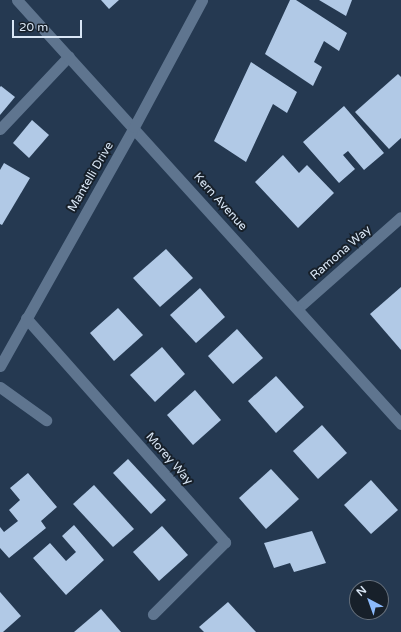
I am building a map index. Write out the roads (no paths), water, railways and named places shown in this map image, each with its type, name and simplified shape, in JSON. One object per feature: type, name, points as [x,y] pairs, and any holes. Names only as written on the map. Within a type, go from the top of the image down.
[{"type":"street","name":"Kern Avenue","points":[[17,0],[298,308],[401,424]]},
{"type":"street","name":"Mantelli Drive","points":[[0,366],[134,127],[202,0]]},
{"type":"street","points":[[0,129],[69,56]]},
{"type":"street","name":"Ramona Way","points":[[298,308],[401,217]]},
{"type":"street","name":"Morey Way","points":[[26,318],[225,542],[153,614]]},
{"type":"street","points":[[0,387],[46,420]]}]
